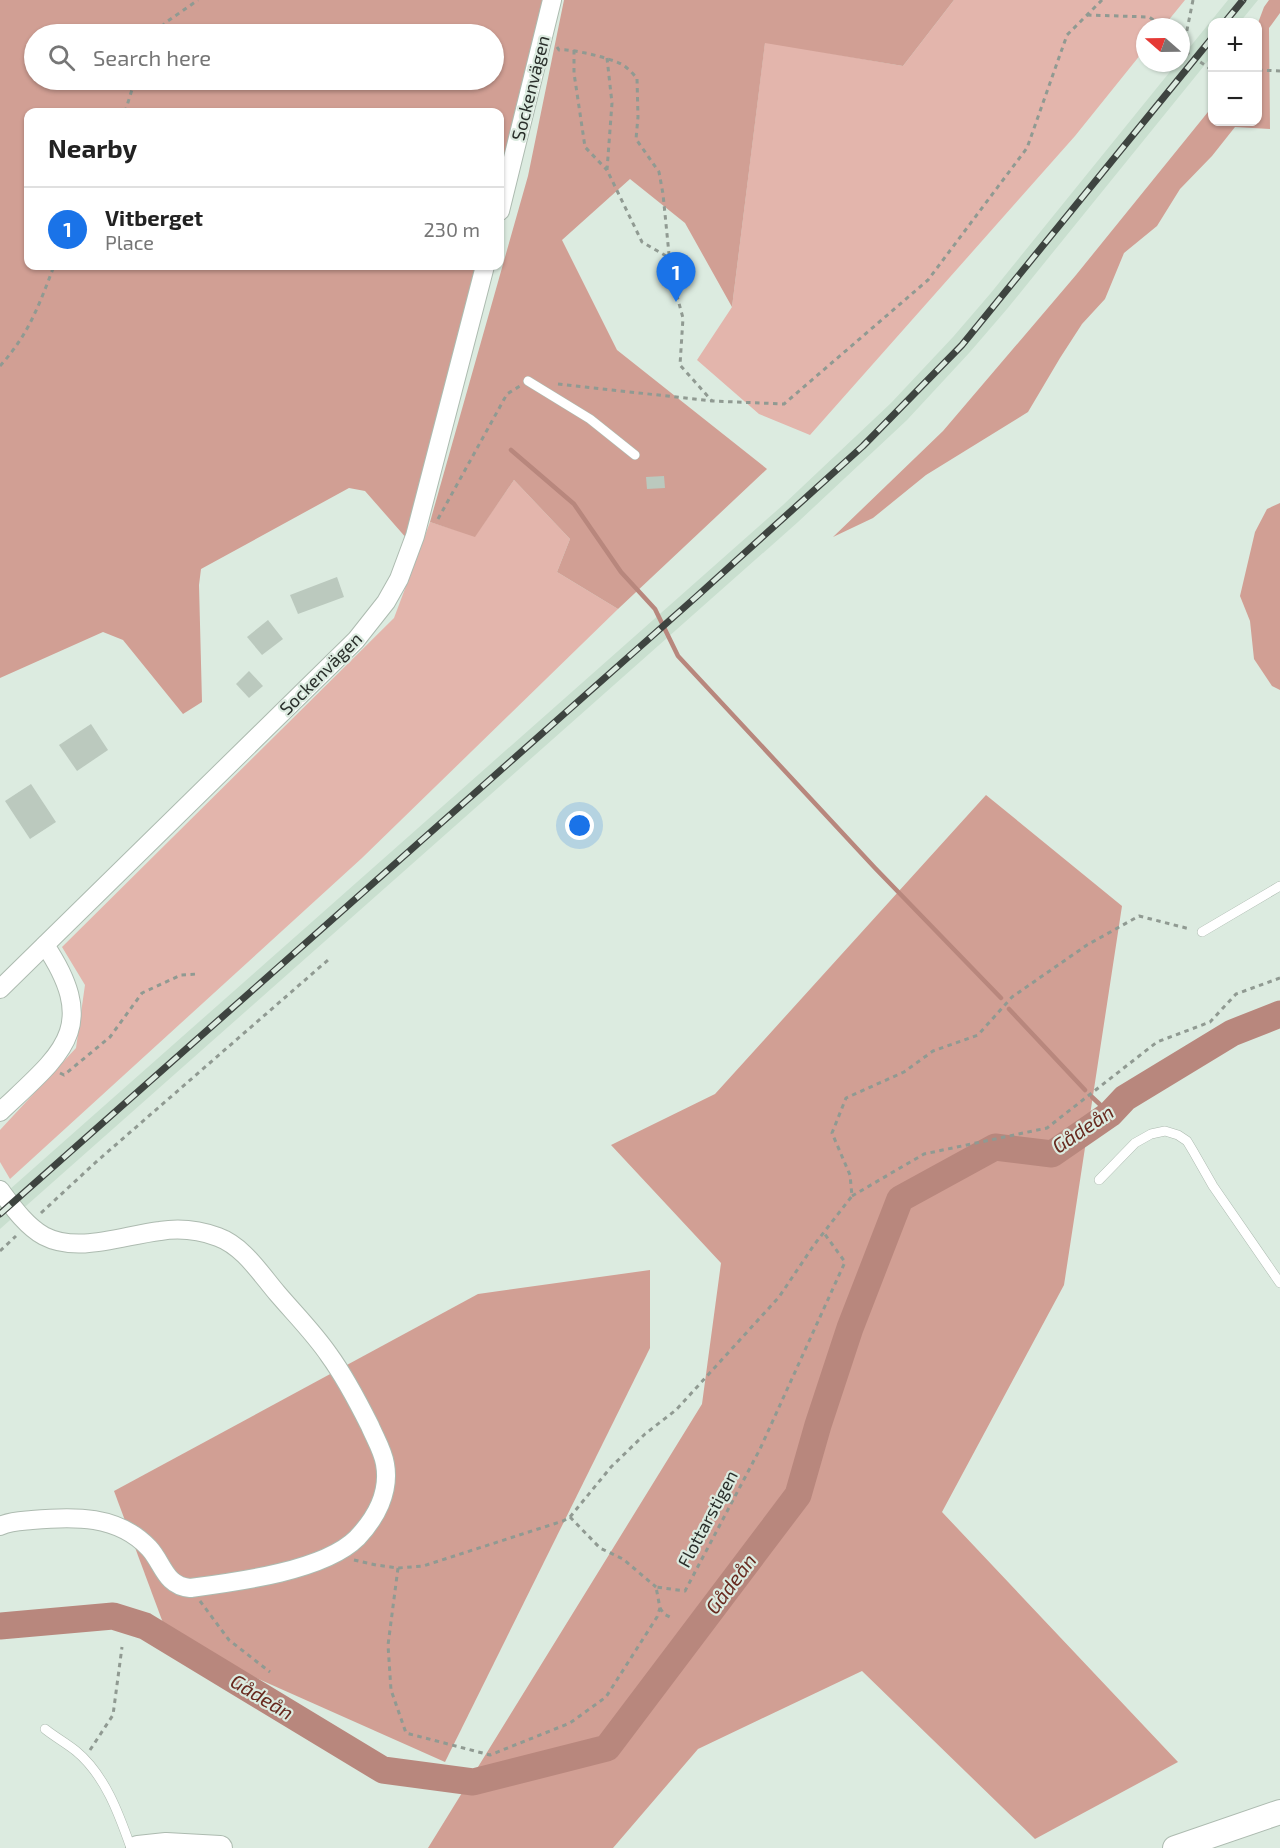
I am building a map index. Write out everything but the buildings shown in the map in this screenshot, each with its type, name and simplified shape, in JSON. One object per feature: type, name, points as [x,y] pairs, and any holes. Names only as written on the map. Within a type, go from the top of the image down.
[{"type":"street","name":"Sockenvägen","points":[[504,195],[552,0]]},
{"type":"street","name":"Sockenvägen","points":[[0,989],[357,640],[386,602],[399,579],[415,536],[484,270]]},
{"type":"street","points":[[0,1112],[58,1056],[71,1024],[72,1004],[61,970],[45,945]]},
{"type":"street","points":[[0,1190],[29,1224],[52,1240],[75,1243],[92,1242],[160,1230],[198,1231],[226,1241],[251,1262],[329,1355],[363,1413],[385,1464],[385,1490],[374,1516],[350,1545],[335,1555],[312,1564],[280,1572],[190,1588],[182,1587],[169,1579],[150,1549],[137,1538],[120,1527],[103,1521],[85,1518],[39,1520],[5,1523],[0,1526]]},
{"type":"street","points":[[1175,1848],[1280,1812]]},
{"type":"street","points":[[138,1848],[166,1845],[220,1848]]},
{"type":"lane","points":[[528,381],[590,419],[635,455]]},
{"type":"lane","points":[[1202,932],[1280,886]]},
{"type":"lane","points":[[1099,1180],[1136,1143],[1151,1134],[1165,1131],[1178,1135],[1193,1150],[1213,1186],[1280,1283]]},
{"type":"lane","points":[[45,1729],[84,1759],[100,1778],[131,1848]]},
{"type":"path","points":[[164,24],[198,0]]},
{"type":"path","points":[[415,536],[433,527],[507,394],[528,381],[712,401],[784,404],[928,280],[1027,148],[1067,35],[1102,0]]},
{"type":"path","points":[[1188,18],[1193,0]]},
{"type":"path","points":[[1087,15],[1150,18]]},
{"type":"path","points":[[545,31],[560,50],[574,50],[590,56],[607,58],[624,65],[637,78],[636,139],[659,172],[671,274],[683,318],[680,365],[712,401]]},
{"type":"path","points":[[574,50],[574,74],[585,147],[606,170],[642,242],[669,258]]},
{"type":"path","points":[[1190,55],[1208,67]]},
{"type":"path","points":[[606,170],[612,103],[607,58]]},
{"type":"path","points":[[1262,70],[1280,70]]},
{"type":"path","points":[[126,108],[132,90]]},
{"type":"path","points":[[0,366],[21,343],[38,309],[53,270]]},
{"type":"path","points":[[852,1196],[850,1175],[832,1133],[846,1098],[904,1072],[933,1051],[978,1035],[1012,997],[1087,945],[1139,916],[1202,932]]},
{"type":"path","points":[[0,1251],[96,1162],[328,960]]},
{"type":"path","points":[[48,1067],[64,1075],[110,1037],[142,993],[181,975],[197,974]]},
{"type":"path","points":[[335,1555],[398,1568],[423,1566],[570,1517],[611,1467],[645,1434],[676,1410],[779,1297],[852,1196],[924,1154],[1047,1128],[1156,1042],[1210,1022],[1236,994],[1280,978]]},
{"type":"path","name":"Flottarstigen","points":[[656,1587],[685,1591],[760,1449],[845,1262],[824,1232]]},
{"type":"path","points":[[570,1517],[600,1548],[623,1559],[656,1587],[660,1608],[664,1614],[672,1618]]},
{"type":"path","points":[[398,1568],[388,1645],[391,1690],[406,1733],[490,1755],[570,1723],[606,1697],[657,1617],[660,1608]]},
{"type":"path","points":[[190,1588],[228,1640],[270,1672]]},
{"type":"path","points":[[84,1759],[113,1715],[122,1647]]},
{"type":"shaded area","points":[[0,0],[546,0],[504,185],[504,108],[24,108],[24,270],[481,270],[408,540],[365,491],[349,488],[201,569],[199,585],[202,702],[183,714],[123,640],[103,632],[0,678]]},
{"type":"shaded area","points":[[564,0],[954,0],[903,66],[765,43],[732,307],[685,223],[630,179],[562,240],[617,350],[767,469],[618,609],[557,572],[570,539],[514,480],[475,537],[430,522],[501,270],[504,270],[504,261],[528,176]]},
{"type":"shaded area","points":[[954,0],[1185,0],[1170,18],[1136,18],[1136,60],[1075,136],[810,435],[759,414],[697,360],[732,307],[765,42],[903,66]]},
{"type":"shaded area","points":[[1228,0],[1258,0],[1243,18],[1213,18]]},
{"type":"shaded area","points":[[1269,0],[1280,0],[1280,13],[1269,28],[1270,129],[1235,127],[1212,156],[1180,189],[1157,226],[1124,253],[1105,299],[1082,324],[1028,412],[926,475],[873,518],[833,537],[943,431],[1076,275],[1208,112],[1208,126],[1262,126],[1262,18],[1260,18]]},
{"type":"shaded area","points":[[1208,25],[1208,61],[1007,309],[907,420],[798,522],[0,1229],[0,1198],[783,505],[891,403],[990,294],[1170,72],[1190,72],[1190,47]]},
{"type":"shaded area","points":[[514,480],[570,539],[557,572],[618,609],[362,858],[10,1179],[0,1162],[0,1130],[76,1048],[85,985],[62,947],[394,618],[430,522],[475,536]]},
{"type":"shaded area","points":[[1280,503],[1280,690],[1272,686],[1254,659],[1250,621],[1240,596],[1255,532],[1267,509]]},
{"type":"shaded area","points":[[986,795],[1122,906],[1064,1285],[942,1512],[1178,1762],[1035,1839],[862,1671],[698,1749],[613,1848],[428,1848],[702,1404],[721,1263],[611,1145],[715,1094]]},
{"type":"shaded area","points":[[650,1270],[650,1348],[445,1762],[169,1639],[114,1491],[478,1294]]},
{"type":"waterway","points":[[511,450],[574,504],[621,572],[655,609],[678,656],[875,868],[1001,998]]},
{"type":"waterway","points":[[1009,1009],[1085,1090]]},
{"type":"waterway","name":"Gådeån","points":[[0,1626],[113,1616],[145,1626],[383,1770],[473,1782],[607,1748],[798,1495],[850,1328],[900,1199],[995,1147],[1052,1154],[1110,1114],[1125,1098],[1232,1033],[1280,1014]]},
{"type":"waterway","points":[[1092,1097],[1110,1114]]},
{"type":"railway","points":[[1228,18],[1243,0]]},
{"type":"railway","points":[[0,1214],[863,446],[962,345],[1208,43]]},
{"type":"place","name":"Vitberget","points":[[676,302]]}]
